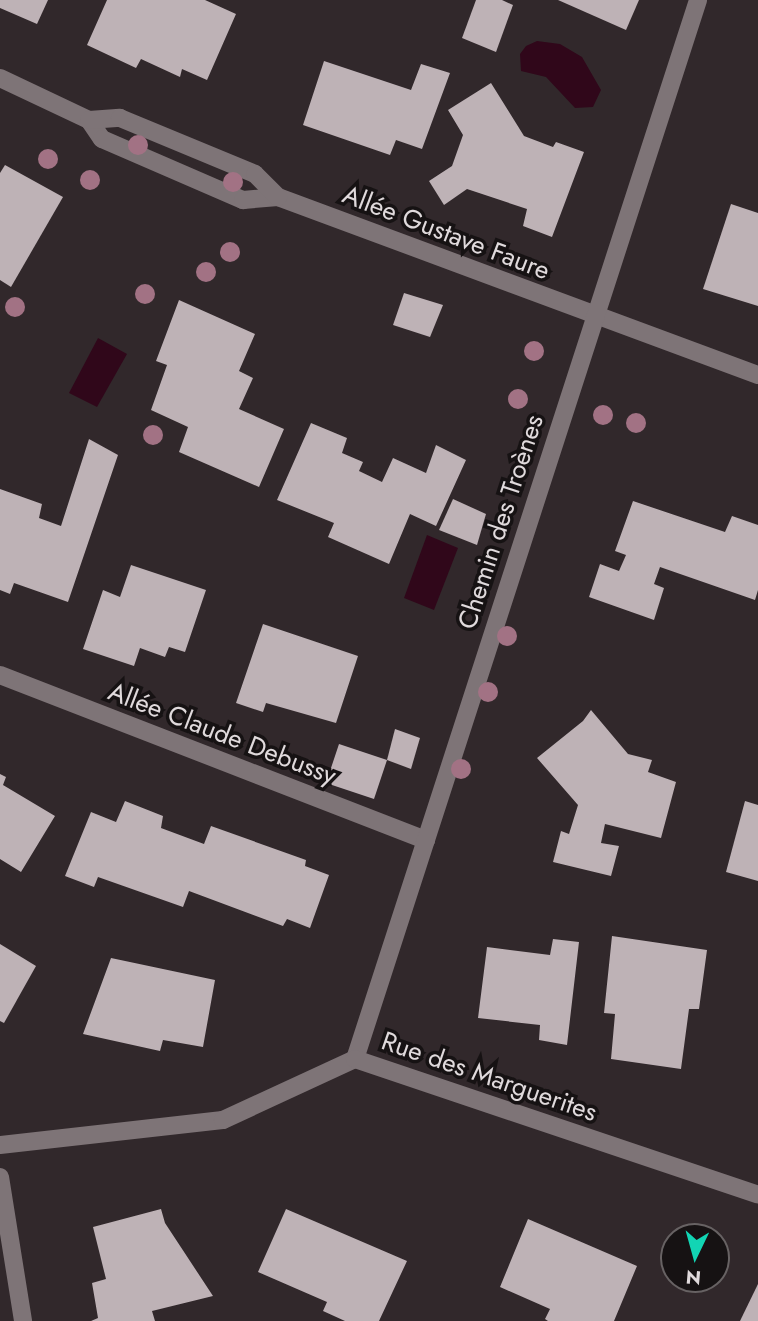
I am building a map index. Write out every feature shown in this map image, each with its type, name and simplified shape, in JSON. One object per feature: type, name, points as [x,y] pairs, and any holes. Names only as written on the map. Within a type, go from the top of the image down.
[{"type":"street","name":"Chemin des Troènes","points":[[355,1059],[698,0]]},
{"type":"street","name":"Allée Gustave Faure","points":[[0,78],[89,120],[120,118],[255,174],[278,197],[595,317],[758,375]]},
{"type":"street","name":"Allée Gustave Faure","points":[[89,120],[102,139],[243,200],[278,197]]},
{"type":"street","name":"Allée Claude Debussy","points":[[0,675],[426,840]]},
{"type":"street","name":"Rue des Marguerites","points":[[0,1144],[223,1120],[355,1059],[758,1195]]},
{"type":"street","points":[[0,1177],[23,1321]]},
{"type":"shaded area","points":[[537,41],[560,44],[582,57],[601,90],[593,107],[575,108],[546,77],[521,71],[520,54],[526,46]]},
{"type":"shaded area","points":[[98,338],[127,354],[97,407],[69,393]]},
{"type":"shaded area","points":[[427,535],[458,548],[434,610],[404,598]]},
{"type":"building","points":[[0,0],[48,0],[37,24],[0,8]]},
{"type":"building","points":[[107,0],[205,0],[236,14],[207,80],[182,69],[180,77],[141,59],[136,68],[87,45]]},
{"type":"building","points":[[476,0],[502,0],[513,5],[496,52],[462,38]]},
{"type":"building","points":[[558,0],[639,0],[626,30]]},
{"type":"building","points":[[324,61],[411,90],[421,64],[450,73],[422,149],[396,140],[390,155],[303,125]]},
{"type":"building","points":[[491,83],[524,136],[553,147],[556,142],[584,152],[552,237],[523,226],[527,209],[467,189],[444,205],[429,181],[452,166],[463,135],[448,110]]},
{"type":"building","points":[[5,165],[63,197],[11,287],[0,280],[0,173]]},
{"type":"building","points":[[731,204],[758,213],[758,306],[703,289]]},
{"type":"building","points":[[404,293],[443,305],[430,337],[393,325]]},
{"type":"building","points":[[179,300],[255,334],[239,371],[253,378],[239,409],[284,429],[259,487],[179,452],[188,427],[151,410],[167,365],[156,361]]},
{"type":"building","points":[[311,423],[347,438],[342,453],[363,462],[359,471],[382,482],[393,458],[426,473],[436,445],[466,460],[436,526],[410,514],[389,564],[328,537],[334,523],[277,500]]},
{"type":"building","points":[[89,439],[118,455],[68,602],[14,583],[10,594],[0,590],[0,489],[42,504],[39,518],[61,526]]},
{"type":"building","points":[[453,499],[486,514],[477,545],[439,530]]},
{"type":"building","points":[[633,501],[725,532],[732,516],[758,525],[758,590],[755,600],[660,567],[654,584],[664,588],[654,620],[589,597],[600,564],[619,571],[626,555],[615,551]]},
{"type":"building","points":[[131,565],[206,590],[185,652],[169,647],[165,657],[140,648],[134,666],[83,649],[103,590],[120,597]]},
{"type":"building","points":[[263,624],[358,656],[336,723],[266,703],[263,712],[236,703]]},
{"type":"building","points":[[591,710],[628,754],[652,760],[648,772],[676,782],[661,838],[605,824],[601,843],[619,846],[611,876],[553,862],[561,831],[569,834],[578,805],[537,758],[583,721]]},
{"type":"building","points":[[395,729],[420,738],[411,769],[387,760]]},
{"type":"building","points":[[339,744],[387,760],[374,799],[326,783]]},
{"type":"building","points":[[0,774],[6,777],[3,785],[55,816],[21,872],[0,859]]},
{"type":"building","points":[[125,801],[163,816],[161,828],[204,844],[211,826],[306,860],[305,866],[329,875],[310,928],[287,919],[283,926],[189,891],[183,907],[98,877],[94,887],[65,876],[91,812],[116,822]]},
{"type":"building","points":[[745,801],[758,805],[758,881],[726,872]]},
{"type":"building","points":[[612,936],[707,950],[699,1009],[689,1009],[681,1069],[611,1059],[615,1014],[604,1013]]},
{"type":"building","points":[[553,939],[579,942],[567,1045],[539,1040],[540,1025],[478,1018],[487,947],[550,955]]},
{"type":"building","points":[[0,944],[36,966],[4,1023],[0,1021]]},
{"type":"building","points":[[111,958],[215,980],[203,1047],[163,1040],[160,1051],[83,1034]]},
{"type":"building","points":[[161,1209],[165,1223],[213,1296],[152,1311],[155,1321],[91,1321],[98,1318],[92,1283],[106,1279],[93,1227]]},
{"type":"building","points":[[286,1209],[407,1261],[379,1321],[345,1321],[323,1311],[327,1302],[258,1272]]},
{"type":"building","points":[[528,1219],[637,1266],[614,1321],[548,1321],[545,1319],[550,1309],[500,1287]]},
{"type":"building","points":[[758,1284],[758,1321],[740,1321]]}]
